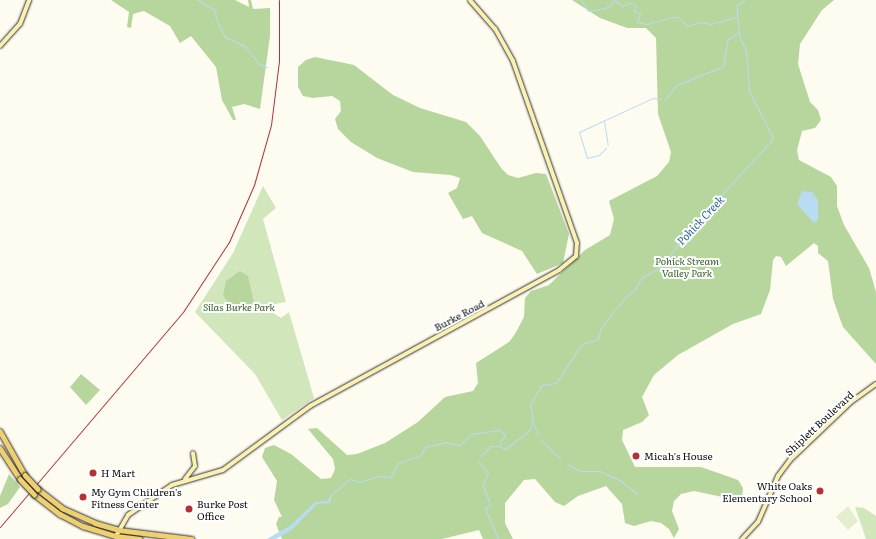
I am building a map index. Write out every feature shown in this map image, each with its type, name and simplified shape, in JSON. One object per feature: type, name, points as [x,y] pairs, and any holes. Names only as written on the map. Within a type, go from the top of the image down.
[{"type":"main road","points":[[0,431],[25,475],[38,489],[77,516],[119,530],[191,539]]},
{"type":"main road","points":[[0,448],[20,479],[34,494],[75,522],[116,536],[140,539]]},
{"type":"street","points":[[0,46],[18,28],[29,0]]},
{"type":"street","name":"Burke Road","points":[[116,536],[125,518],[137,507],[184,480],[223,470],[317,402],[559,270],[576,256],[577,243],[513,61],[495,29],[470,0]]},
{"type":"street","name":"Shiplett Boulevard","points":[[742,539],[758,522],[778,476],[794,455],[855,399],[876,384]]},
{"type":"street","points":[[184,480],[194,470],[193,453]]},
{"type":"green space","points":[[111,0],[235,0],[249,7],[248,0],[251,0],[253,9],[270,8],[270,36],[260,109],[244,104],[232,107],[236,120],[233,120],[222,100],[216,67],[191,36],[180,43],[170,26],[144,11],[133,14],[131,28],[127,27],[129,12]]},
{"type":"green space","name":"Pohick Stream Valley Park","points":[[572,0],[834,0],[822,10],[800,44],[798,64],[810,102],[818,110],[821,120],[815,128],[802,131],[797,150],[799,160],[831,177],[837,186],[837,206],[844,225],[869,268],[876,292],[876,364],[843,327],[833,299],[828,261],[818,253],[818,246],[814,243],[786,266],[781,257],[776,256],[773,260],[770,290],[761,314],[733,324],[678,355],[654,375],[642,397],[649,415],[642,422],[623,430],[622,440],[635,467],[701,467],[738,480],[743,488],[742,498],[732,499],[694,491],[681,494],[674,501],[672,511],[679,529],[674,538],[669,529],[661,523],[651,521],[634,526],[625,523],[622,504],[606,486],[578,496],[564,506],[555,502],[535,479],[524,480],[505,503],[505,523],[513,539],[483,539],[479,530],[442,539],[282,539],[276,524],[279,517],[282,517],[274,500],[277,481],[262,457],[265,448],[274,445],[291,454],[321,479],[331,478],[335,469],[333,459],[308,429],[317,428],[347,455],[357,454],[385,443],[418,422],[445,397],[473,391],[478,383],[476,363],[509,342],[524,317],[525,298],[531,291],[549,285],[585,250],[610,235],[614,219],[609,201],[657,176],[669,162],[671,152],[658,114],[656,38],[646,28],[627,28],[600,18]]},
{"type":"green space","points":[[315,57],[354,65],[393,95],[420,108],[466,122],[480,136],[501,168],[508,175],[518,178],[536,173],[546,174],[569,234],[563,263],[537,274],[522,251],[482,233],[472,216],[463,219],[448,193],[457,188],[460,178],[451,175],[413,172],[377,158],[351,142],[338,129],[335,119],[341,111],[340,101],[332,96],[313,98],[303,96],[298,87],[298,67],[306,60]]},
{"type":"green space","name":"Silas Burke Park","points":[[263,186],[276,208],[263,219],[286,302],[275,304],[272,312],[281,318],[289,312],[314,398],[282,420],[255,374],[195,312],[233,253]]},
{"type":"green space","points":[[240,271],[248,276],[255,307],[230,304],[223,296],[226,281]]},
{"type":"green space","points":[[81,374],[100,390],[86,405],[70,387]]},
{"type":"green space","points":[[9,474],[20,487],[8,504],[0,508],[0,496]]},
{"type":"green space","points":[[848,506],[858,521],[848,530],[836,517]]},
{"type":"green space","points":[[855,507],[864,508],[876,516],[876,539],[866,539]]},
{"type":"water","points":[[802,191],[812,192],[818,200],[818,220],[814,223],[797,204]]},
{"type":"water","points":[[332,493],[330,503],[317,504],[293,529],[276,539],[267,539],[291,525],[315,502],[328,501]]},
{"type":"waterway","points":[[198,0],[215,10],[216,19],[225,37],[245,46],[259,64],[267,67]]},
{"type":"waterway","points":[[581,0],[588,11],[609,7],[613,0]]},
{"type":"waterway","points":[[614,0],[622,6],[629,3],[635,5],[634,11],[640,14],[637,22],[647,24],[671,17],[678,17],[687,26],[700,22],[711,24],[736,17]]},
{"type":"waterway","name":"Pohick Creek","points":[[332,494],[350,479],[359,482],[379,476],[391,477],[398,463],[420,456],[425,447],[446,442],[460,445],[471,434],[499,430],[505,434],[499,446],[505,449],[529,431],[533,419],[530,404],[542,385],[556,383],[584,343],[598,339],[601,328],[625,297],[635,290],[641,278],[661,267],[687,232],[771,141],[772,136],[749,91],[746,51],[740,38],[737,17],[737,5],[745,0]]},
{"type":"waterway","points":[[664,100],[677,85],[723,66],[728,39],[739,32]]},
{"type":"waterway","points":[[606,148],[599,155],[587,158],[579,132],[653,98],[661,99]]},
{"type":"waterway","points":[[604,121],[608,145]]},
{"type":"waterway","points":[[533,424],[538,434]]},
{"type":"waterway","points":[[540,440],[560,458]]},
{"type":"waterway","points":[[480,456],[491,446],[498,446]]},
{"type":"waterway","points":[[477,460],[488,472],[483,485],[490,504],[485,508],[498,539]]},
{"type":"waterway","points":[[567,464],[580,471],[600,471],[621,481],[637,494]]},
{"type":"railway","points":[[0,527],[183,312],[229,242],[254,185],[271,125],[279,61],[279,0]]},
{"type":"place","name":"Micah's House","points":[[636,456]]},
{"type":"place","name":"H Mart","points":[[93,473]]},
{"type":"place","name":"White Oaks Elementary School","points":[[820,491]]},
{"type":"place","name":"My Gym Children's Fitness Center","points":[[83,497]]},
{"type":"place","name":"Burke Post Office","points":[[189,509]]}]
